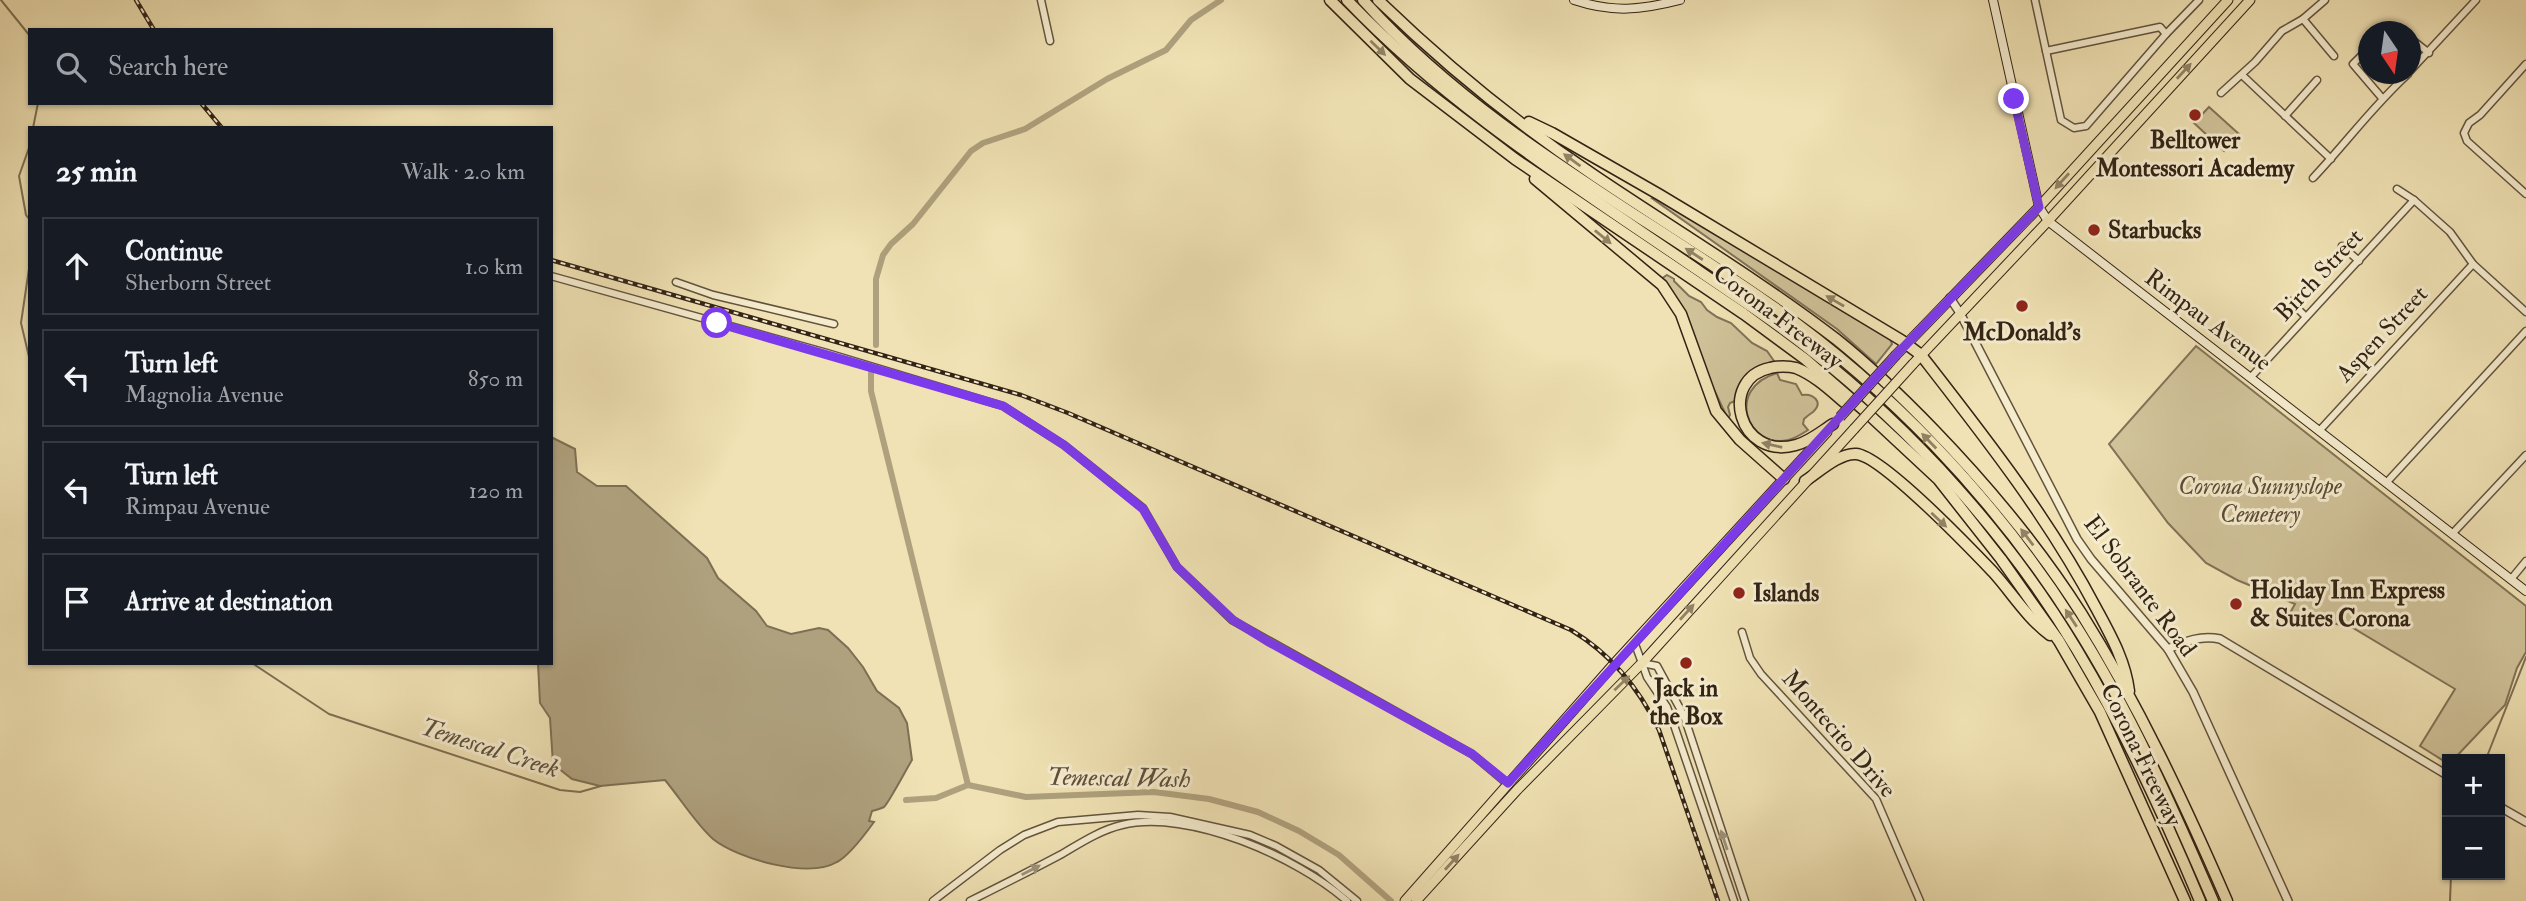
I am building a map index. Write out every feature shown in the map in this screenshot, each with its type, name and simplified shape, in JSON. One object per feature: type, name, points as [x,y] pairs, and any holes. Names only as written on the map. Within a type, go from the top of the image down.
[{"type":"highway","name":"Corona Freeway","points":[[1330,0],[1410,79],[1515,159],[1732,306],[1805,359],[1938,479],[2059,641],[2100,712],[2185,901]]},
{"type":"highway","points":[[1347,0],[1408,60],[1489,126],[1787,332],[1843,377],[1900,429],[1977,510],[2037,587],[2154,777],[2207,901]]},
{"type":"highway","points":[[1363,0],[1426,62],[1462,92],[1577,177],[1791,320],[1855,370],[1917,429],[1980,495],[2052,589],[2106,676],[2200,901]]},
{"type":"highway","name":"Corona Freeway","points":[[1378,0],[1428,48],[1508,113],[1591,174],[1759,284],[1837,340],[1906,401],[1967,465],[2026,536],[2079,611],[2130,698],[2199,835],[2227,901]]},
{"type":"highway","points":[[1508,113],[1552,133],[1660,195],[1921,355],[2026,491],[2069,560],[2126,668],[2130,698]]},
{"type":"highway","points":[[1515,159],[1547,191],[1662,285],[1681,314],[1716,411],[1740,440],[1784,479]]},
{"type":"highway","points":[[1837,420],[1799,445],[1780,448],[1763,445],[1748,433],[1741,417],[1743,388],[1753,375],[1765,369],[1795,368],[1816,379],[1881,432],[1896,439]]},
{"type":"highway","points":[[1805,481],[1836,460],[1855,454],[1870,458],[1885,468],[1964,543],[2037,625],[2059,641]]},
{"type":"highway","points":[[2146,767],[2144,784],[2193,901]]},
{"type":"highway","points":[[2146,767],[2158,775],[2213,901]]},
{"type":"main road","points":[[1574,0],[1619,10],[1645,9],[1680,0]]},
{"type":"main road","name":"Rimpau Avenue","points":[[1993,0],[2039,207],[2049,221],[2526,591]]},
{"type":"main road","points":[[1412,899],[1642,663],[1805,481],[2049,221],[2250,0]]},
{"type":"main road","points":[[1412,899],[1508,783],[1896,355],[2039,207],[2225,1]]},
{"type":"main road","points":[[2125,111],[2138,121]]},
{"type":"main road","points":[[1784,479],[1805,481]]},
{"type":"street","points":[[1041,0],[1050,41]]},
{"type":"street","points":[[2037,0],[2061,120],[2074,128],[2086,126],[2166,33],[2199,0]]},
{"type":"street","points":[[2310,0],[2316,8]]},
{"type":"street","points":[[2221,93],[2242,75],[2282,31],[2303,19],[2325,0]]},
{"type":"street","points":[[2421,61],[2476,0]]},
{"type":"street","points":[[2303,19],[2334,56]]},
{"type":"street","points":[[2046,51],[2160,27],[2166,33]]},
{"type":"street","points":[[2421,47],[2429,53]]},
{"type":"street","points":[[2526,64],[2480,115],[2469,123],[2465,133],[2467,141],[2526,194]]},
{"type":"street","points":[[2242,75],[2331,159]]},
{"type":"street","points":[[2285,116],[2317,80]]},
{"type":"street","points":[[2371,84],[2382,97]]},
{"type":"street","points":[[2313,178],[2396,84]]},
{"type":"street","points":[[2397,189],[2414,200],[2450,232],[2473,264],[2526,312]]},
{"type":"street","name":"Birch Street","points":[[2251,377],[2414,200]]},
{"type":"street","points":[[2343,246],[2359,261]]},
{"type":"street","name":"Aspen Street","points":[[2320,430],[2473,264]]},
{"type":"street","points":[[553,277],[1003,406],[1064,445],[1143,509],[1177,567],[1233,620],[1472,754],[1517,790]]},
{"type":"street","points":[[676,282],[713,295],[834,324]]},
{"type":"street","name":"El Sobrante Road","points":[[1950,299],[1960,313],[2077,539],[2168,649],[2193,692],[2288,901]]},
{"type":"street","points":[[2290,301],[2306,317]]},
{"type":"street","points":[[2387,482],[2526,331]]},
{"type":"street","points":[[2454,533],[2526,454]]},
{"type":"street","points":[[2511,578],[2526,561]]},
{"type":"street","name":"Montecito Drive","points":[[1742,632],[1750,658],[1761,674],[1876,799],[1920,901]]},
{"type":"street","points":[[2168,649],[2190,640],[2212,637],[2220,639],[2442,772]]},
{"type":"street","points":[[1634,644],[1647,677],[1667,707],[1734,901]]},
{"type":"street","points":[[1642,663],[1657,666],[1684,716],[1745,901]]},
{"type":"street","points":[[2505,810],[2526,822]]},
{"type":"street","points":[[933,901],[1024,835],[1058,822],[1138,815],[1170,817],[1250,835],[1319,870],[1357,901]]},
{"type":"street","points":[[970,901],[1109,828],[1146,821],[1172,824],[1242,840],[1310,874],[1347,901]]},
{"type":"green space","points":[[2209,107],[2239,134],[2224,151],[2194,123]]},
{"type":"green space","points":[[1653,199],[1890,339],[1892,344],[1876,364],[1837,329]]},
{"type":"green space","points":[[1667,275],[1707,310],[1731,323],[1752,343],[1767,351],[1774,361],[1745,382],[1735,401],[1728,407],[1728,419],[1661,279]]},
{"type":"green space","name":"Corona Sunnyslope Cemetery","points":[[2196,346],[2526,606],[2526,652],[2517,668],[2505,705],[2459,754],[2442,754],[2442,760],[2420,746],[2455,689],[2353,628],[2290,613],[2295,604],[2237,580],[2206,563],[2168,523],[2109,444]]},
{"type":"green space","points":[[1777,373],[1780,380],[1796,384],[1802,395],[1810,395],[1817,402],[1813,412],[1804,419],[1803,424],[1808,430],[1788,440],[1774,440],[1762,436],[1753,427],[1748,416],[1747,404],[1751,391],[1761,381]]},
{"type":"shaded area","points":[[553,438],[575,449],[577,472],[597,486],[626,486],[707,558],[718,578],[756,611],[767,626],[791,634],[819,628],[828,630],[848,648],[877,691],[899,708],[907,723],[912,760],[886,804],[872,811],[869,821],[874,822],[842,859],[824,867],[792,867],[756,860],[713,839],[665,780],[600,786],[572,779],[553,764],[550,718],[540,703],[538,665],[553,665]]},
{"type":"waterway","name":"Temescal Creek","points":[[1,0],[28,34]]},
{"type":"waterway","points":[[876,345],[876,279],[883,255],[913,224],[971,151],[983,143],[1025,129],[1107,79],[1166,50],[1191,20],[1221,0]]},
{"type":"waterway","name":"Temescal Creek","points":[[33,126],[38,105]]},
{"type":"waterway","name":"Temescal Creek","points":[[28,151],[19,176],[28,218]]},
{"type":"waterway","name":"Temescal Creek","points":[[28,276],[21,323],[28,353]]},
{"type":"waterway","points":[[871,373],[871,391],[968,785]]},
{"type":"waterway","points":[[2488,754],[2526,657]]},
{"type":"waterway","name":"Temescal Creek","points":[[255,665],[329,714],[560,790],[580,792],[601,786]]},
{"type":"waterway","name":"Temescal Wash","points":[[906,800],[936,798],[968,785],[1026,797],[1154,792],[1209,799],[1258,812],[1299,831],[1339,855],[1391,901]]},
{"type":"waterway","points":[[2450,901],[2451,880]]},
{"type":"railway","points":[[136,0],[153,28]]},
{"type":"railway","points":[[203,105],[220,126]]},
{"type":"railway","points":[[553,261],[1021,395],[1571,630],[1611,661],[1633,686],[1651,715],[1659,730],[1718,901]]},
{"type":"place","name":"Belltower Montessori Academy","points":[[2195,115]]},
{"type":"place","name":"Starbucks","points":[[2094,230]]},
{"type":"place","name":"McDonald's","points":[[2022,306]]},
{"type":"place","name":"Islands","points":[[1739,593]]},
{"type":"place","name":"Holiday Inn Express & Suites Corona","points":[[2236,604]]},
{"type":"place","name":"Jack in the Box","points":[[1686,663]]},
{"type":"route","points":[[717,323],[1003,406],[1064,445],[1143,509],[1177,567],[1233,620],[1472,754],[1508,783],[1896,355],[2039,207],[2014,99]]}]
